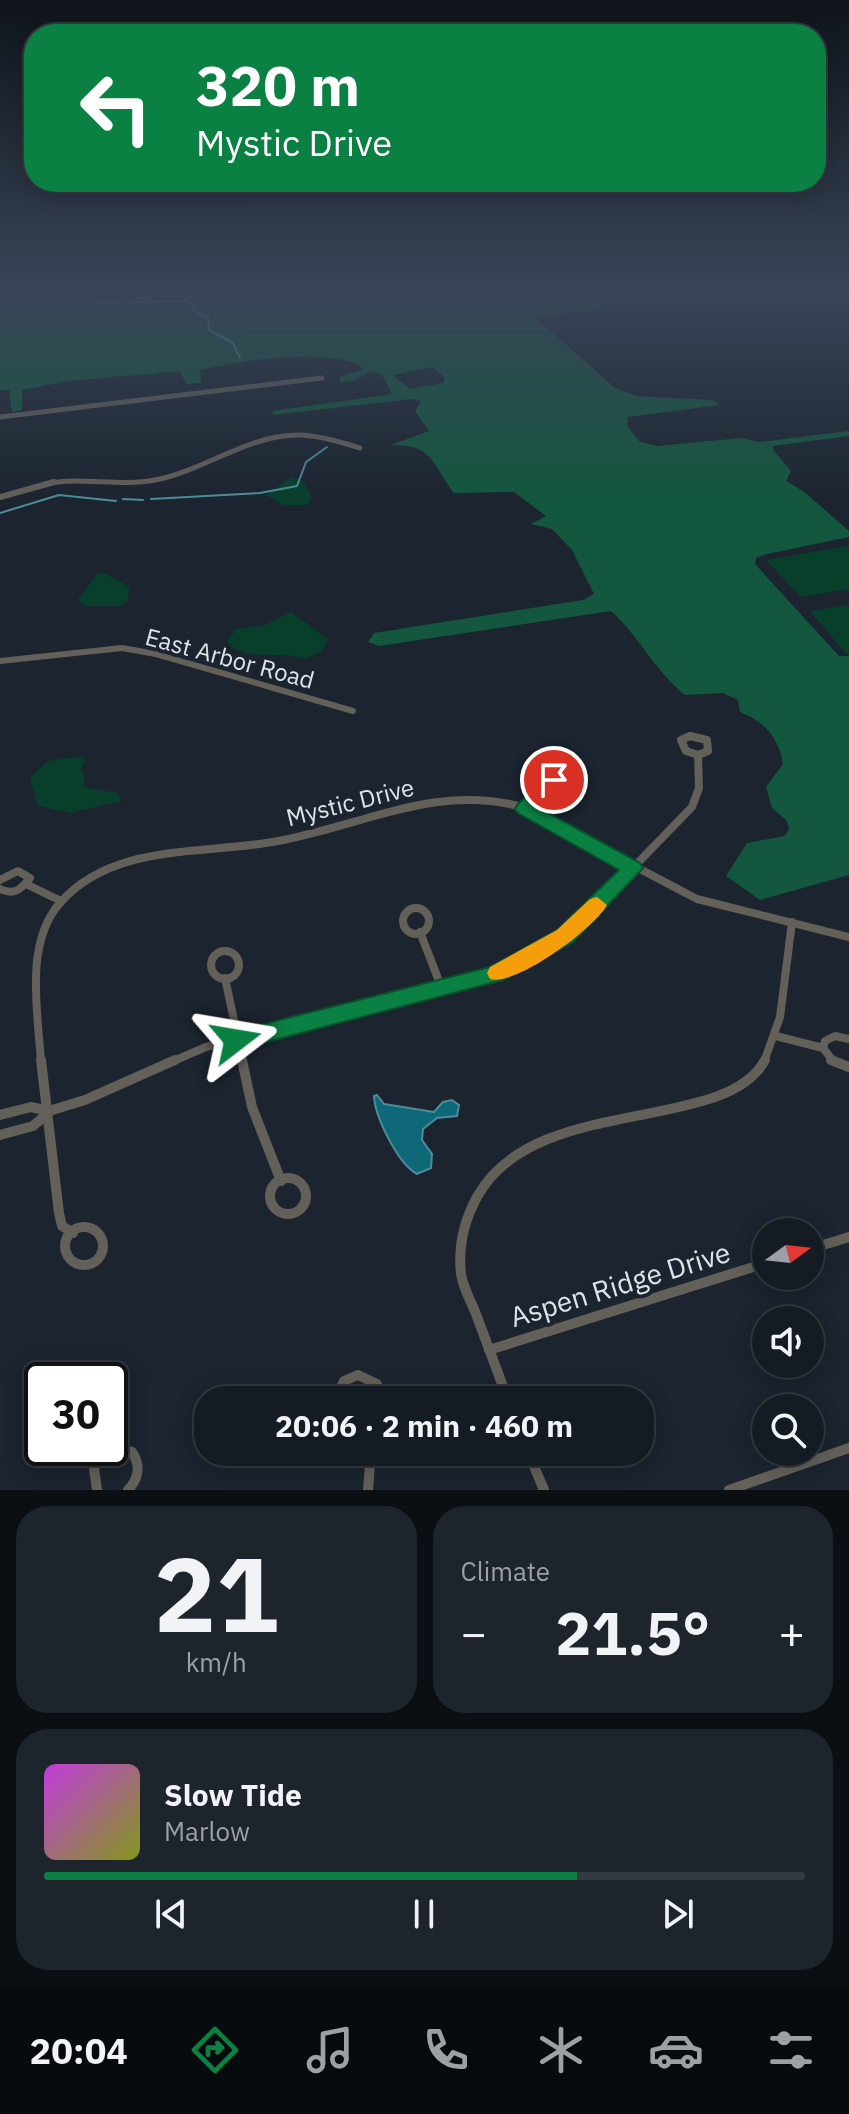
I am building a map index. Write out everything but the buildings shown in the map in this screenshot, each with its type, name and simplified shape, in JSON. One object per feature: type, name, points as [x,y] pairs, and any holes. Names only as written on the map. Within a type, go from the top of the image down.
[{"type":"street","points":[[0,417],[322,378]]},
{"type":"street","points":[[0,497],[73,479],[132,482],[171,477],[251,443],[285,436],[327,438],[360,448]]},
{"type":"street","name":"East Arbor Road","points":[[0,661],[122,648],[353,711]]},
{"type":"street","points":[[0,1115],[31,1107],[49,1111],[136,1079],[177,1058],[496,974],[537,954],[565,936],[692,807],[699,788],[698,755]]},
{"type":"street","points":[[524,809],[554,780]]},
{"type":"street","name":"Mystic Drive","points":[[73,1233],[62,1226],[59,1213],[37,961],[44,927],[61,901],[70,891],[106,871],[149,858],[278,841],[461,797],[498,800],[524,809],[697,899],[849,937]]},
{"type":"street","points":[[0,880],[8,873],[22,871],[30,878],[28,885],[14,893],[0,889]]},
{"type":"street","points":[[28,885],[61,901]]},
{"type":"street","points":[[503,1386],[461,1277],[461,1245],[466,1219],[497,1168],[519,1152],[549,1141],[721,1096],[742,1086],[760,1070],[776,1036],[792,922]]},
{"type":"street","points":[[420,932],[442,989]]},
{"type":"street","points":[[225,978],[252,1107],[281,1181]]},
{"type":"street","points":[[776,1036],[823,1048],[832,1062],[849,1067]]},
{"type":"street","points":[[823,1048],[825,1041],[835,1036],[849,1039]]},
{"type":"street","points":[[0,1135],[41,1123],[49,1111]]},
{"type":"street","points":[[824,1245],[849,1237]]},
{"type":"street","name":"Aspen Ridge Drive","points":[[489,1350],[752,1267]]},
{"type":"street","points":[[342,1386],[344,1381],[358,1375],[378,1386]]},
{"type":"street","points":[[97,1490],[94,1468],[104,1454],[119,1448],[132,1452],[138,1465],[136,1480],[128,1490]]},
{"type":"street","points":[[729,1490],[849,1448]]},
{"type":"street","points":[[368,1490],[370,1466]]},
{"type":"street","points":[[534,1466],[544,1490]]},
{"type":"green space","points":[[0,362],[249,362],[200,370],[201,383],[186,384],[180,371],[69,381],[22,390],[22,410],[12,412],[9,390],[0,390]]},
{"type":"green space","points":[[348,362],[585,362],[615,388],[637,396],[713,400],[720,405],[627,417],[628,427],[640,442],[658,446],[741,438],[759,442],[849,431],[849,436],[773,446],[773,450],[791,471],[786,481],[803,491],[849,531],[849,537],[767,554],[756,558],[755,564],[839,656],[849,656],[849,875],[760,900],[726,876],[747,843],[785,836],[789,829],[787,821],[772,808],[766,787],[783,764],[778,746],[763,726],[740,712],[738,700],[723,693],[685,695],[611,611],[379,646],[368,642],[374,633],[583,600],[594,594],[572,550],[552,529],[531,524],[546,516],[514,492],[454,493],[424,452],[391,445],[429,431],[415,411],[421,401],[411,399],[273,415],[272,411],[392,394],[382,374],[371,371],[353,381],[340,382],[340,377],[362,370],[360,365]],"holes":[[[432,367],[445,378],[443,383],[410,389],[393,375]]]},
{"type":"green space","points":[[292,477],[303,481],[312,498],[307,505],[283,505],[266,495]]},
{"type":"green space","points":[[849,546],[849,589],[801,597],[766,560]]},
{"type":"green space","points":[[98,573],[107,574],[129,587],[128,600],[121,606],[85,606],[78,599]]},
{"type":"green space","points":[[849,605],[849,653],[846,654],[810,611]]},
{"type":"green space","points":[[291,612],[328,639],[322,651],[305,659],[243,652],[227,642],[236,629],[265,625]]},
{"type":"green space","points":[[82,756],[85,761],[81,770],[85,777],[83,787],[118,793],[121,801],[70,813],[38,806],[30,778],[48,761]]},
{"type":"water","points":[[377,1095],[384,1104],[434,1112],[443,1102],[452,1100],[459,1105],[457,1116],[437,1118],[423,1129],[422,1140],[432,1154],[431,1168],[417,1174],[402,1161],[378,1116],[374,1096]]},
{"type":"waterway","points":[[151,499],[260,493],[297,486],[306,462],[327,447]]},
{"type":"waterway","points":[[0,513],[59,495],[116,501]]},
{"type":"waterway","points":[[123,499],[143,500]]},
{"type":"slow traffic","points":[[498,973],[565,936],[597,905]]},
{"type":"route","points":[[236,1040],[496,974],[565,936],[633,868],[524,809],[554,780]]}]
